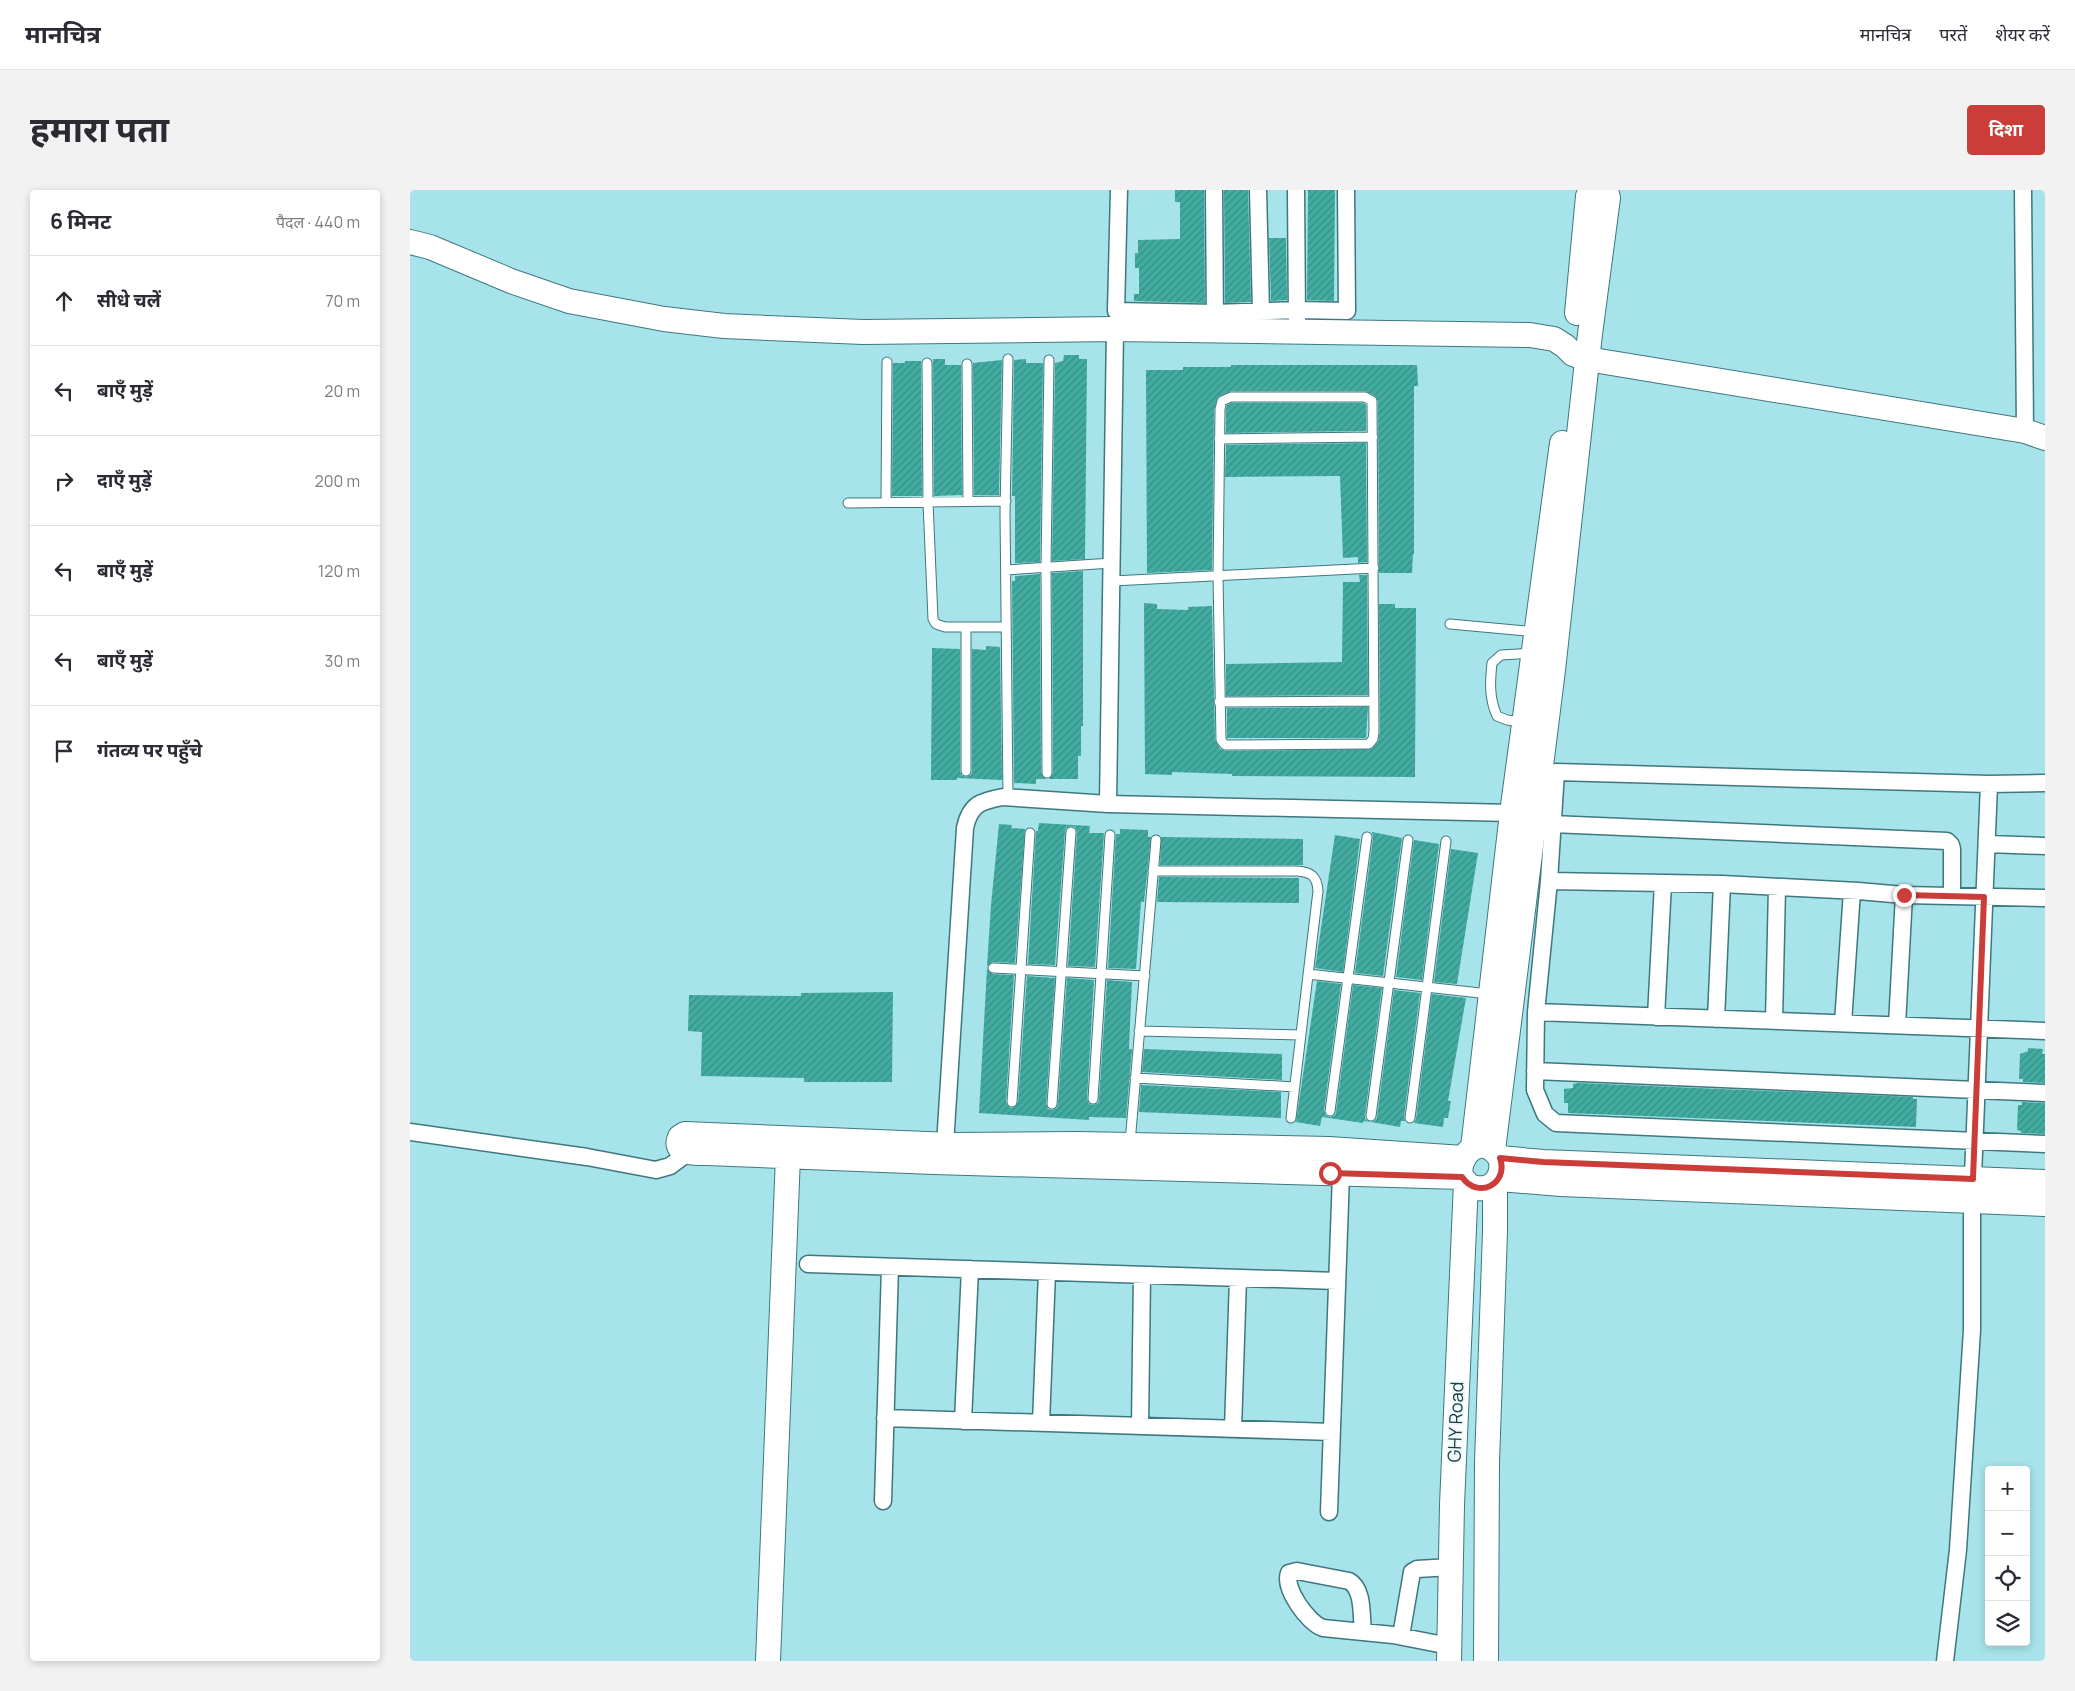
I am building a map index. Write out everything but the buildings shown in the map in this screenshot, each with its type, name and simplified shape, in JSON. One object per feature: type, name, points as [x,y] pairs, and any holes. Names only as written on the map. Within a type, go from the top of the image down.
[{"type":"street","points":[[1119,190],[1116,312],[1215,322],[1261,311],[1297,321],[1347,311],[1346,190]]},
{"type":"street","points":[[1214,190],[1215,322]]},
{"type":"street","points":[[1258,190],[1261,311]]},
{"type":"street","points":[[1296,190],[1297,321]]},
{"type":"street","points":[[1481,1167],[1552,670],[1580,357],[1588,196],[1591,190]]},
{"type":"street","points":[[1481,1167],[1491,994],[1512,813],[1535,642],[1580,357],[1607,203],[1606,190]]},
{"type":"street","points":[[410,242],[430,247],[511,281],[569,301],[664,319],[724,326],[863,332],[1115,329],[1215,322],[1297,321],[1530,335],[1554,339],[1580,357],[2035,434],[2023,190]]},
{"type":"street","points":[[1108,804],[1115,329]]},
{"type":"street","points":[[2045,784],[1556,772],[1549,881],[1536,1012],[1535,1071],[1535,1090],[1545,1114],[1556,1123],[2045,1144]]},
{"type":"street","points":[[1945,1661],[1958,1550],[1972,1330],[1974,1141],[1989,784]]},
{"type":"street","points":[[945,1144],[965,828],[967,816],[972,808],[989,800],[1008,797],[1108,804],[1512,813]]},
{"type":"street","points":[[1552,824],[1947,841],[1952,849],[1952,896]]},
{"type":"street","points":[[1987,844],[2045,846]]},
{"type":"street","points":[[1549,881],[1722,884],[1904,895],[2045,898]]},
{"type":"street","points":[[1656,1017],[1663,883]]},
{"type":"street","points":[[1716,1019],[1722,884]]},
{"type":"street","points":[[1774,1021],[1777,887]]},
{"type":"street","points":[[1843,1023],[1852,891]]},
{"type":"street","points":[[1897,1025],[1904,895]]},
{"type":"street","points":[[1536,1012],[2045,1031]]},
{"type":"street","points":[[1535,1071],[2045,1093]]},
{"type":"street","points":[[410,1132],[587,1157],[656,1170],[670,1166],[689,1152]]},
{"type":"street","points":[[1481,1167],[1329,1149],[945,1144],[682,1135],[678,1139],[678,1145],[681,1150],[689,1152],[1341,1174],[1481,1167],[1543,1162],[1973,1190],[2045,1204]]},
{"type":"street","points":[[768,1661],[788,1156]]},
{"type":"street","name":"GHY Road","points":[[1449,1654],[1451,1567],[1481,1167]]},
{"type":"street","name":"GHY Road","points":[[1481,1167],[1496,1232],[1487,1462],[1486,1661]]},
{"type":"street","points":[[1328,1512],[1341,1174]]},
{"type":"street","points":[[1973,1190],[2045,1182]]},
{"type":"street","points":[[808,1264],[1337,1281]]},
{"type":"street","points":[[883,1501],[890,1267]]},
{"type":"street","points":[[963,1420],[970,1270]]},
{"type":"street","points":[[1041,1423],[1047,1272]]},
{"type":"street","points":[[1140,1426],[1142,1275]]},
{"type":"street","points":[[1233,1429],[1238,1278]]},
{"type":"street","points":[[885,1418],[1332,1432]]},
{"type":"street","points":[[1401,1636],[1412,1572],[1417,1569],[1451,1567]]},
{"type":"street","points":[[1363,1632],[1358,1591],[1354,1584],[1350,1581],[1297,1571],[1289,1573],[1288,1582],[1290,1587],[1311,1622],[1323,1628],[1401,1636],[1449,1654]]},
{"type":"lane","points":[[1008,359],[1006,501],[1008,797]]},
{"type":"lane","points":[[1047,773],[1046,567],[1049,360]]},
{"type":"lane","points":[[886,502],[887,362]]},
{"type":"lane","points":[[927,363],[928,502],[933,619],[936,624],[945,627],[1006,627]]},
{"type":"lane","points":[[967,364],[968,501]]},
{"type":"lane","points":[[1228,397],[1368,397],[1372,401],[1374,568],[1374,701],[1372,742],[1364,745],[1226,745],[1221,740],[1219,735],[1218,576],[1220,439],[1221,404],[1228,397]]},
{"type":"lane","points":[[1220,439],[1373,437]]},
{"type":"lane","points":[[848,503],[1006,501]]},
{"type":"lane","points":[[1006,570],[1112,563]]},
{"type":"lane","points":[[1112,581],[1374,568]]},
{"type":"lane","points":[[1450,624],[1535,642]]},
{"type":"lane","points":[[966,627],[966,771]]},
{"type":"lane","points":[[1525,722],[1507,720],[1497,716],[1491,702],[1490,680],[1492,663],[1501,655],[1535,642]]},
{"type":"lane","points":[[1219,702],[1374,701]]},
{"type":"lane","points":[[1012,1102],[1030,832]]},
{"type":"lane","points":[[1052,1104],[1071,832]]},
{"type":"lane","points":[[1093,1099],[1110,835]]},
{"type":"lane","points":[[1330,1111],[1367,837]]},
{"type":"lane","points":[[1130,1146],[1156,840]]},
{"type":"lane","points":[[1370,1116],[1408,840]]},
{"type":"lane","points":[[1410,1118],[1446,841]]},
{"type":"lane","points":[[1153,871],[1297,871],[1310,873],[1315,876],[1318,890],[1292,1118]]},
{"type":"lane","points":[[993,968],[1144,976]]},
{"type":"lane","points":[[1308,974],[1491,994]]},
{"type":"lane","points":[[1139,1031],[1301,1035]]},
{"type":"lane","points":[[1135,1078],[1295,1087]]},
{"type":"route","points":[[1330,1173],[1462,1177],[1472,1186],[1484,1188],[1496,1183],[1499,1179],[1502,1168],[1500,1158],[1543,1162],[1973,1179],[1984,897],[1904,895]]}]
